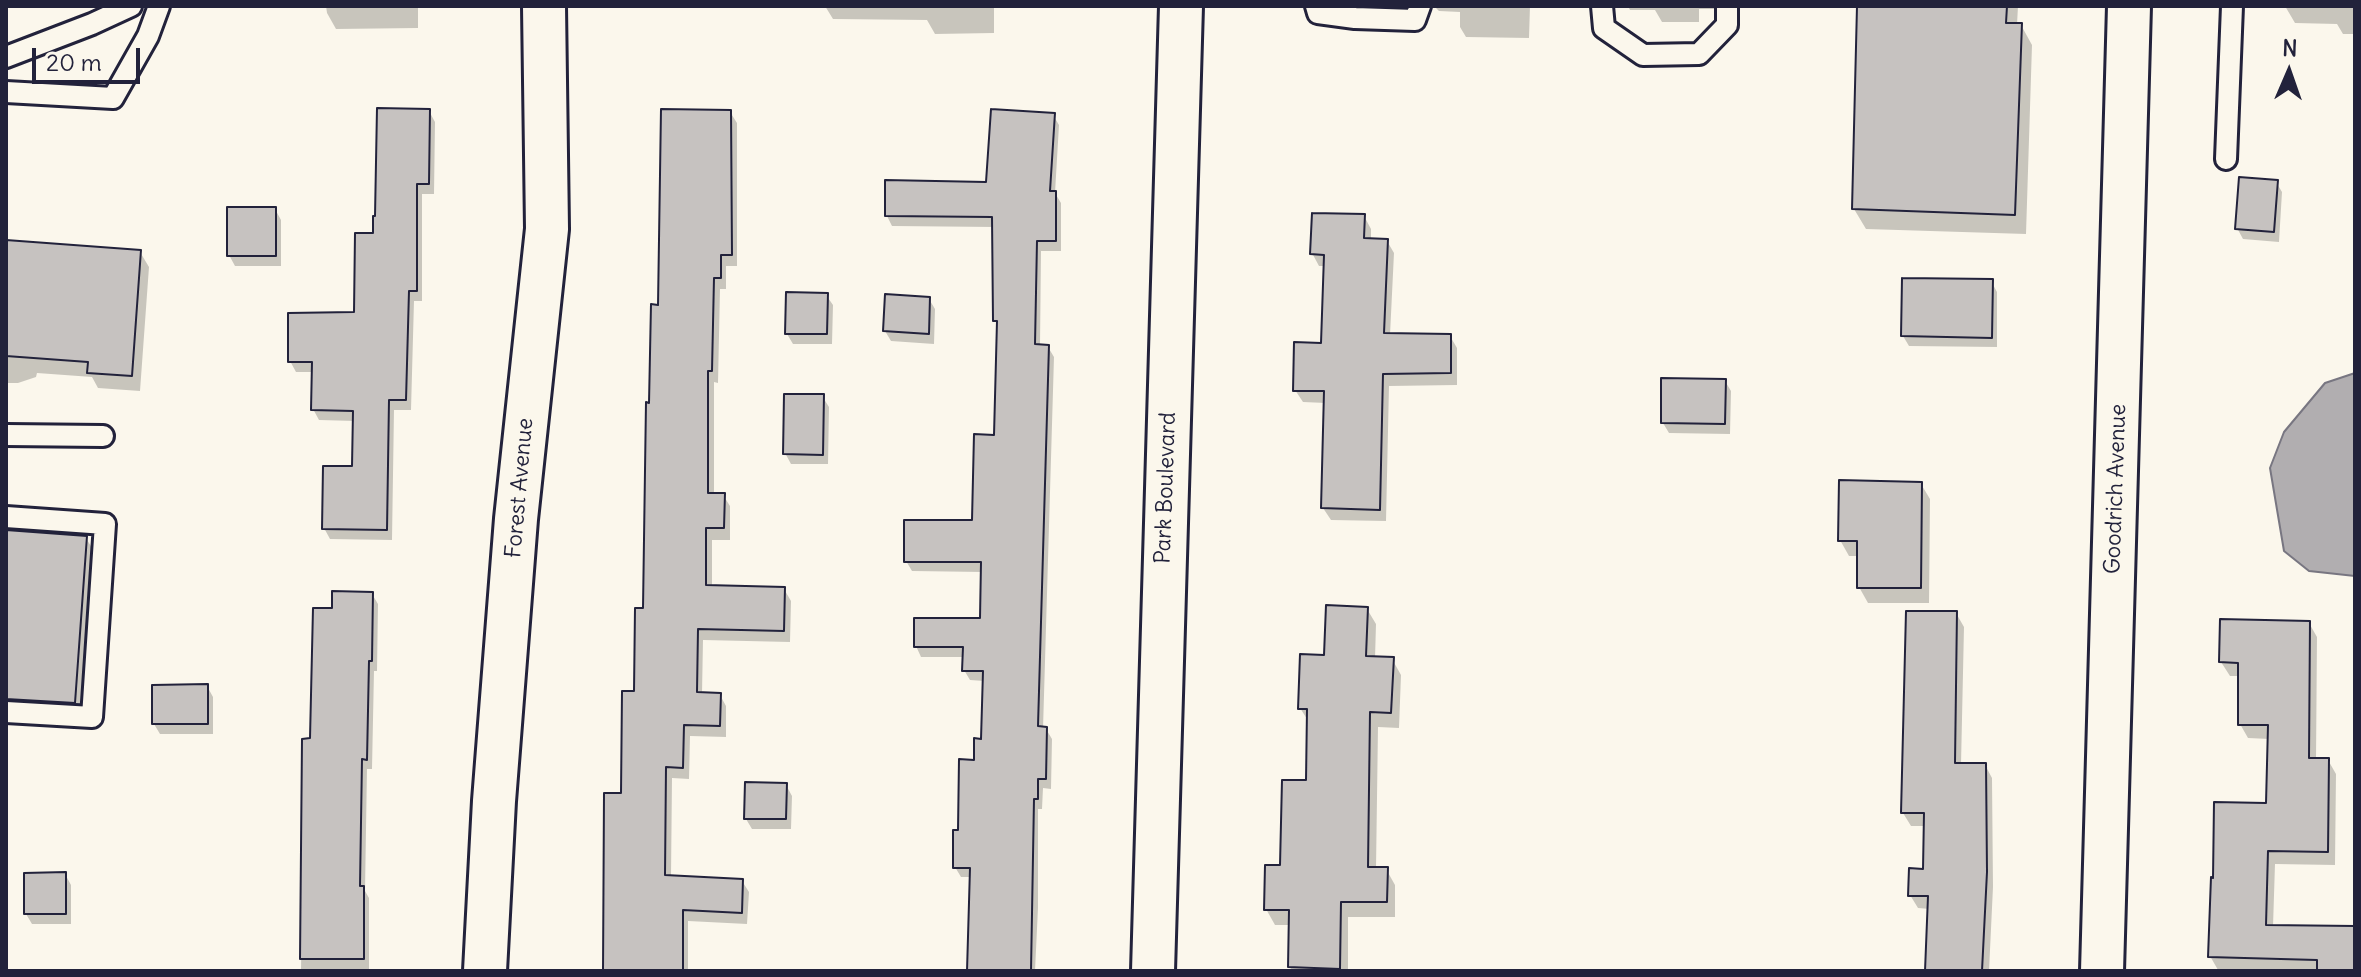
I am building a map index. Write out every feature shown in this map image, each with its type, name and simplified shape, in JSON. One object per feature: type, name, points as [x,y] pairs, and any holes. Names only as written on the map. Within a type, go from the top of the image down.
[{"type":"street","name":"Forest Avenue","points":[[485,971],[494,801],[516,519],[547,229],[544,6]]},
{"type":"street","name":"Park Boulevard","points":[[1153,971],[1181,6]]},
{"type":"street","name":"Goodrich Avenue","points":[[2102,971],[2129,6]]},
{"type":"lane","points":[[6,57],[131,6]]},
{"type":"lane","points":[[6,92],[113,98],[148,36],[159,6]]},
{"type":"lane","points":[[1316,6],[1318,13],[1415,20],[1420,6]]},
{"type":"lane","points":[[1602,6],[1604,28],[1643,55],[1699,54],[1727,25],[1727,6]]},
{"type":"lane","points":[[2226,159],[2232,6]]},
{"type":"lane","points":[[6,435],[103,436]]},
{"type":"lane","points":[[6,517],[105,524],[92,717],[6,712]]},
{"type":"shaded area","points":[[2355,373],[2355,576],[2309,571],[2284,551],[2270,468],[2284,432],[2325,383]]},
{"type":"building","points":[[1857,6],[2007,6],[2006,23],[2022,23],[2015,215],[1852,209]]},
{"type":"building","points":[[377,108],[430,109],[429,184],[417,184],[417,291],[409,291],[406,400],[389,400],[387,530],[322,529],[323,466],[352,466],[353,411],[311,410],[312,362],[288,362],[288,313],[354,312],[355,233],[373,233],[375,216]]},
{"type":"building","points":[[661,109],[731,110],[732,255],[721,255],[721,278],[714,278],[712,371],[708,371],[708,493],[725,493],[724,528],[706,528],[706,585],[785,587],[784,631],[698,629],[697,692],[721,693],[720,726],[684,725],[683,768],[666,767],[665,875],[743,879],[742,913],[683,910],[683,971],[603,971],[604,793],[621,793],[622,691],[634,691],[635,608],[643,608],[646,402],[649,403],[651,304],[658,305]]},
{"type":"building","points":[[991,109],[1055,113],[1050,191],[1056,191],[1056,241],[1037,241],[1035,344],[1049,345],[1038,726],[1047,727],[1046,779],[1038,779],[1038,799],[1034,799],[1031,971],[967,971],[970,868],[953,868],[953,830],[958,830],[959,759],[974,760],[974,738],[981,739],[983,671],[962,671],[963,647],[914,647],[914,618],[980,618],[981,562],[904,562],[904,520],[972,520],[974,434],[994,435],[997,321],[993,321],[992,217],[885,216],[885,180],[986,182]]},
{"type":"building","points":[[2239,177],[2278,180],[2274,232],[2235,229]]},
{"type":"building","points":[[227,207],[276,207],[276,256],[227,256]]},
{"type":"building","points":[[1312,213],[1365,214],[1364,238],[1388,239],[1384,333],[1451,334],[1451,373],[1383,374],[1380,510],[1321,508],[1324,391],[1293,391],[1294,342],[1321,343],[1324,255],[1310,254]]},
{"type":"building","points":[[6,240],[141,250],[132,376],[87,373],[88,362],[6,356]]},
{"type":"building","points":[[1902,278],[1993,279],[1992,338],[1901,336]]},
{"type":"building","points":[[786,292],[828,293],[827,334],[785,334]]},
{"type":"building","points":[[885,294],[930,297],[929,334],[883,331]]},
{"type":"building","points":[[1661,378],[1726,379],[1725,424],[1661,423]]},
{"type":"building","points":[[784,394],[824,394],[823,455],[783,454]]},
{"type":"building","points":[[1839,480],[1922,482],[1921,588],[1857,588],[1857,541],[1838,541]]},
{"type":"building","points":[[6,530],[87,536],[75,703],[6,699]]},
{"type":"building","points":[[332,591],[373,592],[367,760],[362,759],[360,886],[364,886],[364,959],[300,959],[302,739],[310,738],[313,608],[332,608]]},
{"type":"building","points":[[1326,605],[1368,607],[1366,656],[1394,657],[1391,713],[1370,712],[1368,867],[1388,867],[1387,902],[1341,902],[1340,969],[1288,967],[1289,910],[1264,910],[1265,865],[1280,865],[1282,780],[1306,780],[1307,709],[1298,709],[1300,654],[1324,655]]},
{"type":"building","points":[[1906,611],[1957,611],[1955,763],[1986,763],[1987,872],[1982,971],[1925,971],[1928,896],[1908,896],[1909,868],[1923,869],[1924,813],[1901,813]]},
{"type":"building","points":[[2220,619],[2310,621],[2309,758],[2329,758],[2328,852],[2268,851],[2266,925],[2355,926],[2355,971],[2317,971],[2317,960],[2208,957],[2214,802],[2266,803],[2268,725],[2238,725],[2238,663],[2219,662]]},
{"type":"building","points":[[208,684],[208,724],[152,724],[152,685]]},
{"type":"building","points":[[745,782],[787,783],[786,819],[744,819]]},
{"type":"building","points":[[66,872],[66,914],[24,914],[24,873]]}]
